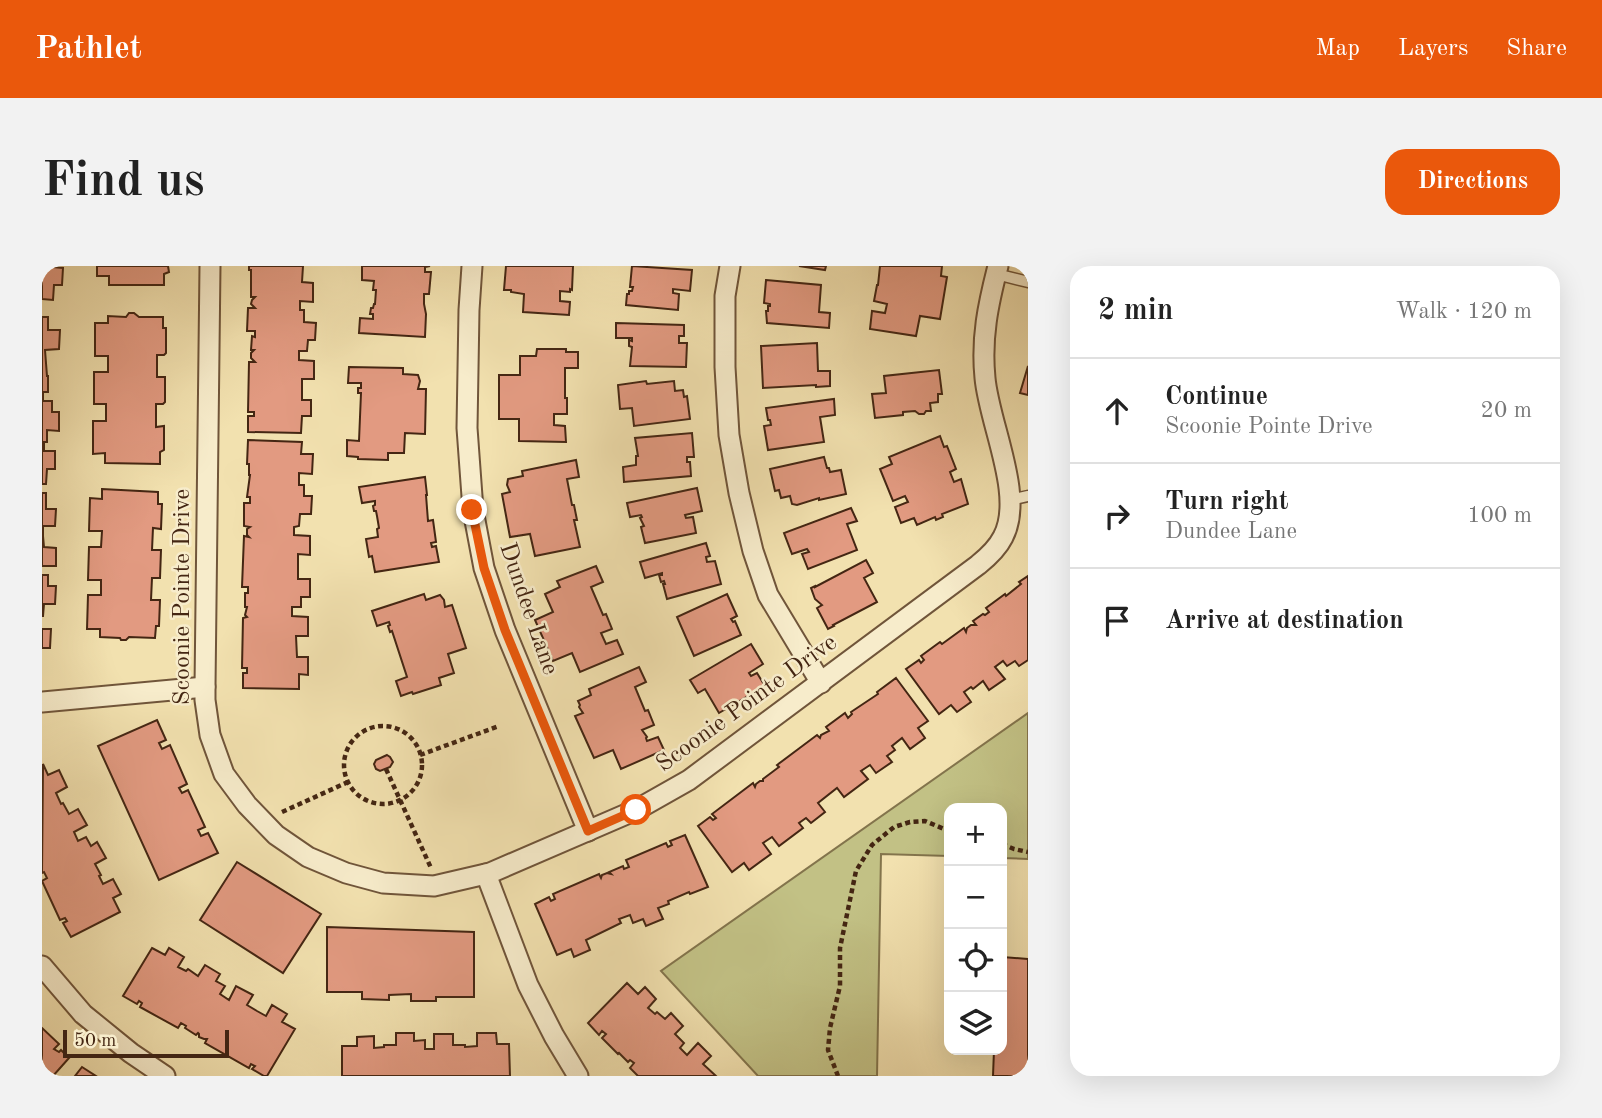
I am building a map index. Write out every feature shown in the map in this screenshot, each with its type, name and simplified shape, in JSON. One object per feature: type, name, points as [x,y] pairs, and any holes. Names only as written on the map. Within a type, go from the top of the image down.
[{"type":"street","name":"Scoonie Pointe Drive","points":[[210,266],[205,687],[210,735],[225,774],[247,805],[276,835],[308,857],[346,873],[383,883],[434,886],[486,874],[636,810],[689,780],[993,552],[1004,535],[1010,513],[1019,498],[1010,488],[985,379],[983,341],[988,304],[997,270]]},
{"type":"street","name":"Dundee Lane","points":[[472,266],[467,428],[472,510],[484,568],[505,630],[588,831]]},
{"type":"street","points":[[730,266],[725,296],[725,367],[729,435],[740,493],[753,551],[768,595],[821,683]]},
{"type":"street","points":[[42,702],[205,687]]},
{"type":"street","points":[[486,874],[528,985],[554,1037],[578,1076]]},
{"type":"street","points":[[42,966],[83,1014],[165,1076]]},
{"type":"lane","points":[[997,270],[1028,282]]},
{"type":"path","points":[[381,726],[396,729],[409,736],[419,748],[420,755],[420,778],[412,791],[400,801],[385,804],[370,803],[357,795],[348,782],[344,768],[346,753],[354,740],[366,730],[381,726]]},
{"type":"path","points":[[420,755],[499,726]]},
{"type":"path","points":[[386,769],[439,884]]},
{"type":"path","points":[[262,821],[348,782]]},
{"type":"path","points":[[838,1076],[828,1051],[830,1028],[840,986],[840,948],[856,871],[872,845],[894,827],[925,821],[944,829]]},
{"type":"path","points":[[1007,846],[1028,852]]},
{"type":"shaded area","points":[[1028,713],[1028,859],[1007,858],[1007,803],[944,803],[944,856],[881,854],[877,1076],[758,1076],[661,971]]},
{"type":"building","points":[[42,266],[63,268],[62,285],[54,285],[53,300],[42,299]]},
{"type":"building","points":[[97,266],[168,266],[169,272],[164,274],[164,285],[109,285],[109,276],[97,276]]},
{"type":"building","points":[[249,266],[303,266],[302,282],[313,283],[313,302],[300,301],[300,310],[304,310],[304,322],[316,323],[315,340],[308,340],[307,351],[299,351],[299,360],[314,361],[314,379],[302,379],[302,400],[311,400],[311,416],[302,416],[301,433],[248,432],[248,416],[254,416],[254,412],[248,412],[249,362],[255,362],[251,358],[254,350],[251,350],[255,331],[247,331],[248,308],[255,308],[251,304],[255,297],[251,297]]},
{"type":"building","points":[[362,266],[430,266],[425,267],[425,272],[431,272],[429,294],[424,294],[425,337],[359,333],[360,318],[373,319],[373,314],[370,314],[375,304],[376,290],[373,290],[374,281],[362,280]]},
{"type":"building","points":[[506,266],[573,266],[572,290],[560,291],[560,301],[570,302],[569,315],[523,312],[524,294],[504,290]]},
{"type":"building","points":[[632,266],[692,270],[690,291],[673,289],[673,293],[679,294],[678,310],[626,305],[627,294],[633,287],[630,287]]},
{"type":"building","points":[[799,266],[826,266],[825,270]]},
{"type":"building","points":[[880,266],[942,266],[941,276],[947,277],[940,319],[920,316],[916,336],[870,329],[872,311],[885,313],[887,304],[874,301]]},
{"type":"building","points":[[766,280],[821,285],[819,312],[830,313],[829,328],[767,323],[766,311],[770,304],[764,303]]},
{"type":"building","points":[[129,313],[139,317],[163,317],[163,328],[166,328],[166,353],[157,355],[157,377],[165,377],[165,402],[156,404],[156,427],[164,426],[164,450],[160,452],[160,464],[105,463],[105,453],[93,454],[93,421],[106,421],[106,404],[94,404],[94,372],[108,372],[108,356],[95,356],[95,323],[108,323],[108,316],[126,317]]},
{"type":"building","points":[[42,317],[48,317],[48,330],[60,330],[59,349],[45,350],[48,392],[43,392],[43,401],[52,401],[52,412],[59,412],[59,431],[47,430],[47,442],[44,442],[44,451],[55,451],[55,469],[47,469],[46,484],[42,484]]},
{"type":"building","points":[[616,323],[684,325],[684,336],[679,336],[679,343],[687,343],[686,367],[630,366],[632,347],[629,346],[629,340],[632,341],[632,338],[616,338]]},
{"type":"building","points":[[817,343],[818,371],[830,371],[830,386],[763,388],[761,346]]},
{"type":"building","points":[[537,349],[566,349],[566,352],[578,352],[578,368],[565,368],[567,414],[554,414],[554,425],[565,426],[566,442],[519,441],[519,419],[499,419],[499,375],[520,375],[520,356],[536,356]]},
{"type":"building","points":[[1028,366],[1028,395],[1020,393]]},
{"type":"building","points":[[349,367],[403,368],[403,374],[418,375],[418,389],[426,389],[425,434],[405,433],[404,453],[388,453],[388,460],[347,456],[347,440],[359,441],[361,393],[358,393],[358,388],[361,388],[361,383],[348,383]]},
{"type":"building","points":[[939,370],[942,394],[938,394],[938,402],[930,403],[931,411],[924,414],[915,411],[903,412],[903,415],[875,418],[872,394],[886,393],[884,376]]},
{"type":"building","points":[[646,381],[647,384],[674,381],[675,391],[683,390],[684,397],[687,396],[690,419],[634,426],[632,408],[620,409],[618,385]]},
{"type":"building","points":[[834,399],[835,415],[820,417],[824,442],[768,450],[764,426],[771,425],[766,408]]},
{"type":"building","points":[[692,433],[694,457],[687,457],[691,476],[624,482],[623,467],[636,465],[638,456],[635,438]]},
{"type":"building","points":[[940,436],[956,469],[950,472],[954,482],[961,479],[968,504],[942,514],[943,517],[936,520],[935,517],[917,525],[914,518],[901,523],[895,507],[908,502],[905,496],[893,501],[880,469],[892,464],[889,457]]},
{"type":"building","points":[[248,440],[302,442],[301,454],[313,454],[312,474],[299,473],[299,485],[304,485],[304,496],[312,496],[311,514],[300,514],[299,526],[294,527],[294,535],[310,536],[310,555],[298,554],[298,579],[310,579],[310,597],[301,597],[301,607],[292,607],[292,616],[308,617],[308,636],[296,636],[297,657],[308,657],[308,675],[299,674],[299,689],[243,688],[243,673],[247,673],[247,668],[242,668],[243,618],[247,617],[245,593],[248,593],[248,587],[242,587],[244,536],[249,537],[247,529],[250,527],[244,526],[244,503],[250,503],[250,497],[247,497],[250,475],[247,464]]},
{"type":"building","points":[[824,457],[830,472],[841,470],[846,494],[797,505],[792,504],[790,496],[781,498],[779,490],[775,491],[770,469]]},
{"type":"building","points":[[576,460],[579,477],[567,479],[577,520],[574,520],[580,547],[535,556],[530,534],[510,537],[502,494],[510,492],[508,479],[523,476],[522,471]]},
{"type":"building","points":[[425,477],[428,521],[433,520],[436,542],[431,543],[432,547],[436,546],[439,562],[375,572],[366,539],[378,537],[379,528],[373,506],[375,501],[362,503],[359,487]]},
{"type":"building","points":[[697,488],[702,511],[685,515],[686,518],[693,517],[696,533],[645,543],[641,527],[644,526],[640,518],[642,517],[630,517],[627,503]]},
{"type":"building","points":[[102,489],[158,492],[158,504],[162,504],[161,529],[153,528],[152,550],[161,550],[160,578],[152,578],[151,600],[160,600],[159,626],[156,626],[155,638],[129,637],[121,640],[100,637],[100,629],[87,629],[88,595],[101,595],[101,580],[88,580],[89,547],[101,547],[102,531],[89,531],[90,498],[102,499]]},
{"type":"building","points":[[42,493],[46,493],[46,509],[56,509],[55,526],[43,526],[43,536],[44,547],[56,548],[56,566],[42,566]]},
{"type":"building","points":[[851,508],[857,521],[847,524],[857,550],[808,569],[802,554],[809,552],[807,549],[792,554],[784,533]]},
{"type":"building","points":[[706,543],[710,556],[706,557],[707,562],[715,561],[721,584],[667,599],[664,581],[661,582],[659,575],[662,573],[645,578],[640,562]]},
{"type":"building","points":[[866,560],[873,573],[864,578],[877,602],[828,629],[817,608],[822,605],[815,599],[811,588]]},
{"type":"building","points":[[596,566],[603,582],[591,587],[612,629],[601,633],[606,644],[617,640],[623,654],[580,672],[572,653],[553,661],[535,620],[553,612],[545,594],[560,587],[557,581]]},
{"type":"building","points":[[42,575],[48,575],[48,586],[56,586],[55,604],[44,604],[43,616],[42,616]]},
{"type":"building","points":[[1028,576],[1028,660],[1019,666],[1015,661],[1007,666],[1003,661],[995,667],[1005,679],[989,690],[983,681],[973,689],[971,687],[964,692],[971,702],[957,712],[951,705],[939,714],[906,669],[919,660],[921,663],[924,660],[921,656],[940,642],[942,644],[964,628],[966,632],[971,625],[976,625],[973,621],[989,612],[986,608],[1005,594],[1006,596]]},
{"type":"building","points":[[424,594],[426,600],[440,595],[445,607],[452,605],[466,648],[448,654],[454,673],[439,678],[441,685],[401,696],[396,681],[407,677],[388,626],[389,622],[377,626],[372,611]]},
{"type":"building","points":[[727,594],[737,616],[731,619],[735,621],[741,635],[694,656],[677,617]]},
{"type":"building","points":[[42,629],[51,629],[50,648],[42,648]]},
{"type":"building","points":[[751,644],[763,664],[749,673],[751,676],[757,673],[765,686],[719,713],[705,689],[698,693],[690,680]]},
{"type":"building","points":[[639,667],[646,682],[635,687],[654,725],[642,730],[647,741],[658,737],[664,750],[621,769],[613,750],[594,758],[575,716],[583,713],[578,701],[591,695],[589,689]]},
{"type":"building","points":[[896,678],[928,721],[918,728],[925,738],[910,749],[902,738],[892,746],[895,750],[887,756],[892,762],[876,773],[870,765],[861,771],[868,779],[844,797],[837,788],[818,803],[825,812],[811,823],[806,818],[799,823],[803,828],[779,846],[772,837],[763,843],[771,854],[749,870],[744,863],[732,872],[698,826],[710,817],[713,820],[716,818],[712,814],[753,783],[755,787],[779,767],[777,765],[817,735],[820,738],[829,731],[826,727],[845,713],[848,718],[851,712]]},
{"type":"building","points":[[157,720],[166,740],[159,743],[162,749],[170,745],[187,784],[179,788],[182,793],[188,790],[205,827],[198,830],[201,836],[208,833],[218,853],[159,880],[98,746]]},
{"type":"building","points":[[387,755],[393,762],[390,767],[380,771],[376,769],[376,760]]},
{"type":"building","points":[[43,764],[48,775],[59,770],[67,787],[56,793],[61,804],[63,803],[69,814],[78,809],[87,825],[74,832],[78,841],[86,837],[91,846],[97,842],[106,858],[95,864],[101,875],[99,876],[103,884],[113,879],[121,894],[113,898],[120,912],[71,937],[63,923],[67,921],[65,918],[60,920],[42,881],[47,878],[44,872],[42,873]]},
{"type":"building","points":[[685,835],[708,887],[690,894],[689,892],[658,908],[663,919],[646,926],[643,919],[633,923],[630,915],[619,919],[621,923],[586,940],[590,950],[574,957],[571,949],[557,955],[535,904],[549,897],[551,901],[555,899],[553,894],[599,874],[601,878],[602,875],[611,874],[609,872],[623,866],[624,869],[629,867],[626,860],[666,843],[668,847],[672,845],[670,841]]},
{"type":"building","points":[[237,862],[321,914],[283,973],[200,920]]},
{"type":"building","points":[[327,927],[474,932],[474,997],[436,997],[436,1001],[411,1001],[411,994],[389,995],[389,1000],[362,999],[362,992],[327,992]]},
{"type":"building","points":[[152,948],[165,955],[169,948],[184,957],[178,967],[186,971],[188,969],[198,976],[205,965],[220,974],[216,981],[225,986],[220,994],[229,1000],[236,986],[253,995],[247,1005],[266,1016],[272,1005],[287,1014],[282,1022],[295,1029],[267,1076],[252,1069],[255,1066],[251,1064],[249,1068],[205,1043],[207,1039],[199,1037],[198,1033],[196,1035],[181,1023],[178,1028],[140,1007],[142,1003],[139,1001],[137,1004],[123,996]]},
{"type":"building","points":[[1007,957],[1028,959],[1028,1076],[993,1076],[994,1055],[1007,1055]]},
{"type":"building","points":[[627,983],[638,994],[645,987],[656,999],[648,1008],[655,1014],[657,1012],[665,1019],[671,1013],[683,1026],[675,1034],[684,1043],[680,1048],[687,1055],[698,1043],[711,1056],[703,1064],[716,1076],[638,1076],[630,1068],[634,1063],[618,1054],[602,1038],[606,1034],[602,1031],[599,1035],[588,1023]]},
{"type":"building","points":[[42,1028],[59,1044],[54,1049],[59,1052],[61,1050],[69,1058],[53,1076],[42,1076]]},
{"type":"building","points":[[396,1033],[414,1033],[414,1041],[425,1040],[425,1049],[434,1049],[434,1034],[453,1034],[453,1045],[465,1047],[477,1046],[477,1033],[496,1033],[497,1044],[509,1044],[510,1076],[342,1076],[342,1046],[357,1046],[357,1037],[374,1036],[374,1048],[396,1045]]},
{"type":"building","points":[[82,1067],[96,1076],[75,1076]]},
{"type":"route","points":[[472,510],[484,568],[505,630],[588,831],[636,810]]}]
